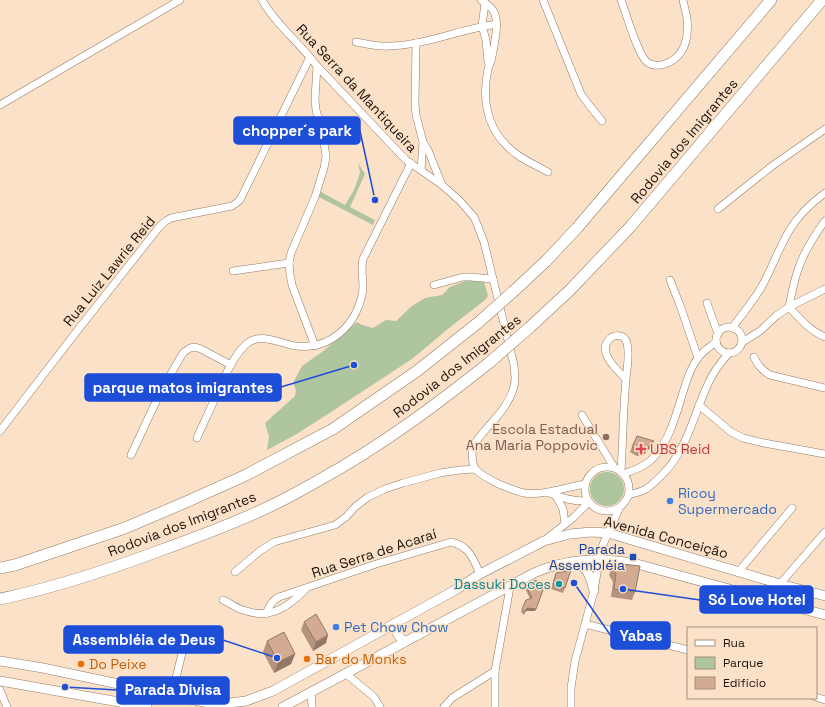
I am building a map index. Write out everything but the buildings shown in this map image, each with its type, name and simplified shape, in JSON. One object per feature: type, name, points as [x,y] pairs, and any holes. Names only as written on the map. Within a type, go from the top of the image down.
[{"type":"highway","name":"Rodovia dos Imigrantes","points":[[0,568],[15,565],[125,528],[244,476],[333,428],[418,371],[479,322],[546,261],[577,228],[771,0]]},
{"type":"highway","name":"Rodovia dos Imigrantes","points":[[0,599],[83,577],[130,562],[193,539],[262,510],[322,479],[376,446],[448,396],[529,328],[574,286],[631,226],[822,0]]},
{"type":"main road","name":"Avenida Conceição","points":[[0,661],[208,703],[229,704],[246,701],[273,691],[457,589],[480,574],[544,542],[570,534],[591,532],[608,533],[825,596]]},
{"type":"main road","points":[[283,707],[543,569],[575,561],[599,559],[637,564],[825,615]]},
{"type":"main road","points":[[575,561],[586,570],[590,576],[594,591]]},
{"type":"main road","points":[[396,623],[397,634],[405,642]]},
{"type":"main road","points":[[0,681],[147,707]]},
{"type":"street","points":[[0,105],[180,0]]},
{"type":"street","name":"Rua Serra da Mantiqueira","points":[[262,0],[268,11],[317,66],[411,164],[442,185],[460,201],[474,217],[484,242],[514,365],[515,378],[514,386],[500,414],[480,436],[473,447],[471,459],[475,469]]},
{"type":"street","points":[[543,0],[581,94],[602,121]]},
{"type":"street","points":[[621,0],[630,28],[643,57],[647,62],[653,65],[664,65],[675,59],[683,50],[686,40],[687,17],[683,0]]},
{"type":"street","points":[[483,2],[493,10],[497,24],[491,61],[488,68]]},
{"type":"street","points":[[483,2],[482,26],[486,40],[488,68],[486,103],[493,127],[512,151],[525,160],[548,172]]},
{"type":"street","points":[[356,42],[370,45],[390,46],[416,43],[482,26],[497,24]]},
{"type":"street","points":[[416,43],[416,110],[418,126],[423,142],[428,150],[442,185]]},
{"type":"street","name":"Rua Luiz Lawrie Reid","points":[[0,431],[160,226],[172,218],[232,206],[239,201],[310,57]]},
{"type":"street","points":[[315,346],[292,285],[289,263],[291,253],[315,197],[326,157],[323,135],[316,110],[315,99],[317,66]]},
{"type":"street","points":[[718,209],[772,166],[825,129]]},
{"type":"street","points":[[421,170],[423,142]]},
{"type":"street","points":[[197,438],[231,365],[247,343],[260,339],[273,340],[297,346],[315,346],[323,344],[334,338],[343,330],[352,318],[363,294],[363,259],[411,164]]},
{"type":"street","points":[[732,328],[762,287],[794,224],[808,207],[825,193]]},
{"type":"street","points":[[789,307],[797,269],[807,248],[825,221]]},
{"type":"street","points":[[233,272],[289,263]]},
{"type":"street","points":[[434,285],[463,277],[478,277],[493,280]]},
{"type":"street","points":[[670,280],[698,358]]},
{"type":"street","points":[[629,496],[645,490],[673,463],[688,437],[699,405],[716,368],[729,353],[739,348],[741,343],[760,331],[776,316],[789,307],[825,289]]},
{"type":"street","points":[[707,303],[718,334]]},
{"type":"street","points":[[789,307],[808,328],[825,337]]},
{"type":"street","points":[[729,353],[719,348],[716,342],[718,334],[724,328],[732,328],[738,332],[741,343]]},
{"type":"street","points":[[623,473],[628,354],[625,338],[622,336],[613,337],[606,343],[605,353],[617,370],[626,379]]},
{"type":"street","points":[[623,473],[646,464],[661,448],[670,431],[692,368],[698,358],[716,342]]},
{"type":"street","points":[[131,455],[161,391],[184,353],[190,348],[195,347],[202,349],[231,365]]},
{"type":"street","points":[[754,357],[759,368],[770,375],[825,388]]},
{"type":"street","points":[[699,405],[731,432],[743,438],[825,454]]},
{"type":"street","points":[[582,415],[614,467],[623,473],[630,488],[629,496],[623,505],[612,511],[606,512],[593,507],[589,502],[586,496],[585,484],[590,474],[595,470],[606,466],[614,467]]},
{"type":"street","points":[[235,572],[260,551],[274,542],[335,525],[355,507],[374,494],[403,483],[440,473],[475,469],[480,475],[519,492],[546,492],[585,484]]},
{"type":"street","points":[[546,492],[576,501],[589,502]]},
{"type":"street","points":[[556,496],[563,509],[565,524]]},
{"type":"street","points":[[544,542],[589,502]]},
{"type":"street","points":[[571,707],[571,688],[575,661],[594,591],[599,559],[603,544],[619,508]]},
{"type":"street","points":[[739,571],[792,508]]},
{"type":"street","points":[[780,584],[825,532]]},
{"type":"street","name":"Rua Serra de Acaraí","points":[[266,614],[270,604],[276,598],[376,564],[451,542],[459,543],[465,547],[472,556],[480,574]]},
{"type":"street","points":[[495,707],[495,671],[510,587]]},
{"type":"street","name":"Rua Serra de Acaraí","points":[[223,600],[241,610],[266,614],[287,606],[306,588]]},
{"type":"street","points":[[585,624],[687,650]]},
{"type":"street","points":[[172,695],[187,632]]},
{"type":"street","points":[[444,707],[452,698],[495,671]]},
{"type":"street","points":[[345,674],[374,697],[380,707]]},
{"type":"street","points":[[0,690],[7,707]]},
{"type":"street","points":[[311,692],[312,707]]},
{"type":"green space","points":[[358,163],[365,174],[350,207],[375,220],[373,225],[319,197],[321,192],[345,205],[354,190],[360,173]]},
{"type":"green space","points":[[473,278],[480,282],[484,282],[488,296],[485,300],[412,359],[295,435],[267,450],[269,437],[265,423],[295,396],[296,390],[293,383],[302,366],[322,352],[357,322],[373,328],[386,320],[396,321],[412,306],[425,298],[442,295],[450,287]]},
{"type":"green space","points":[[607,472],[619,477],[624,489],[619,501],[607,506],[595,501],[590,489],[595,477]]},
{"type":"place","name":"chopper´s park","points":[[375,200]]},
{"type":"place","name":"parque matos imigrantes","points":[[354,365]]},
{"type":"place","name":"Escola Estadual Ana Maria Poppovic","points":[[606,437]]},
{"type":"place","name":"UBS Reid","points":[[641,449]]},
{"type":"place","name":"Ricoy Supermercado","points":[[670,501]]},
{"type":"place","name":"Parada Assembléia","points":[[633,557]]},
{"type":"place","name":"Yabas","points":[[574,583]]},
{"type":"place","name":"Dassuki Doces","points":[[559,584]]},
{"type":"place","name":"Só Love Hotel","points":[[623,589]]},
{"type":"place","name":"Pet Chow Chow","points":[[336,627]]},
{"type":"place","name":"Assembléia de Deus","points":[[277,658]]},
{"type":"place","name":"Bar do Monks","points":[[307,659]]},
{"type":"place","name":"Do Peixe","points":[[81,664]]},
{"type":"place","name":"Parada Divisa","points":[[65,687]]}]
